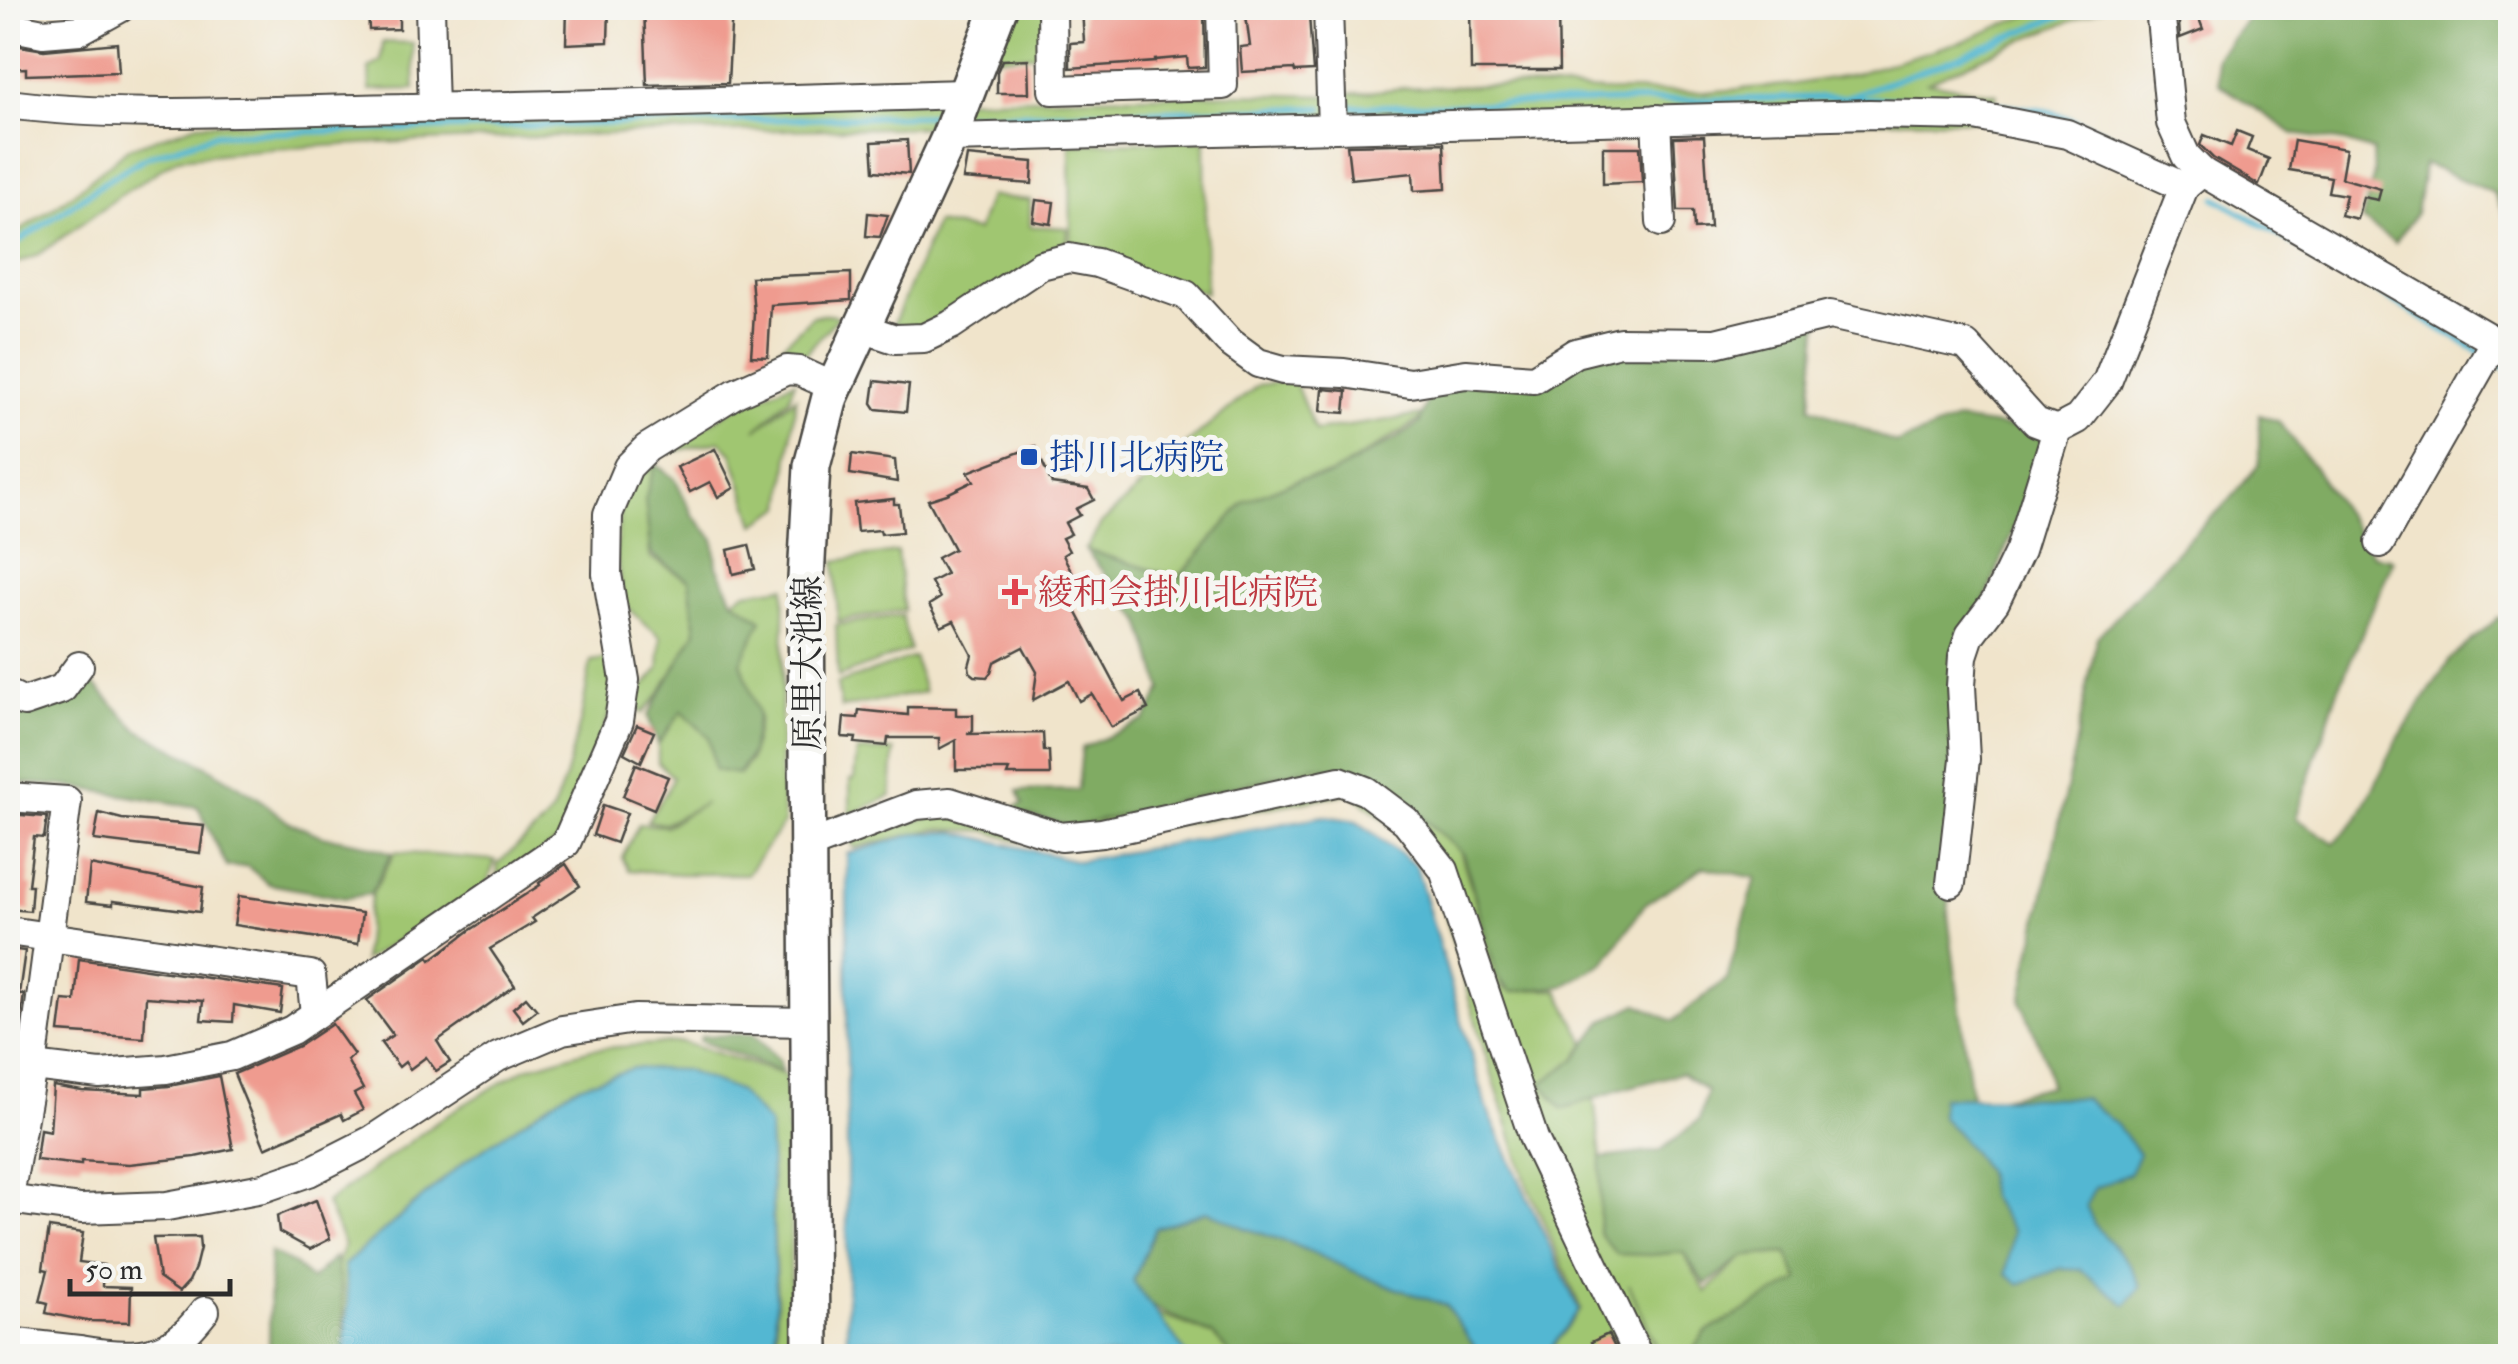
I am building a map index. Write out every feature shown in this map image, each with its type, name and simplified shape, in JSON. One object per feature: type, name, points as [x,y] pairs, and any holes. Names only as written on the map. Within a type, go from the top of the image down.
[{"type":"main road","name":"原里大池線","points":[[811,1356],[806,578],[812,466],[834,388],[957,117],[1000,8]]},
{"type":"street","points":[[8,26],[44,33],[80,30],[120,8]]},
{"type":"street","points":[[430,8],[433,108]]},
{"type":"street","points":[[1052,8],[1053,90],[1224,85],[1220,8]]},
{"type":"street","points":[[1328,8],[1331,117]]},
{"type":"street","points":[[1951,883],[1965,759],[1960,686],[1970,634],[1995,602],[2020,550],[2056,430],[2078,419],[2107,382],[2193,179],[2172,123],[2160,8]]},
{"type":"street","points":[[8,104],[60,111],[145,113],[433,108],[957,117],[1975,116],[2067,134],[2193,179],[2495,350],[2380,543]]},
{"type":"street","points":[[1656,119],[1661,222]]},
{"type":"street","points":[[862,328],[895,339],[924,338],[951,326],[1041,266],[1068,258],[1186,295],[1228,341],[1258,363],[1283,370],[1344,373],[1410,383],[1466,374],[1534,379],[1575,353],[1620,342],[1715,343],[1830,315],[1966,345],[2036,422],[2056,430]]},
{"type":"street","points":[[20,1065],[100,1074],[166,1070],[232,1056],[292,1030],[566,843],[619,721],[625,680],[607,574],[608,514],[628,467],[647,448],[736,393],[787,370],[799,371],[834,388]]},
{"type":"street","points":[[8,694],[24,702],[62,689],[78,666]]},
{"type":"street","points":[[808,846],[916,805],[950,802],[1061,837],[1102,833],[1340,781],[1366,791],[1406,822],[1444,870],[1534,1139],[1638,1356]]},
{"type":"street","points":[[8,797],[67,801],[49,937],[20,1065],[8,1200],[82,1209],[167,1206],[262,1188],[309,1172],[372,1140],[498,1057],[562,1030],[635,1019],[808,1022]]},
{"type":"street","points":[[8,931],[311,976],[315,1014]]},
{"type":"street","points":[[15,1347],[114,1356],[154,1352],[181,1337],[205,1311]]},
{"type":"green space","points":[[1012,8],[1052,8],[1052,54],[995,57]]},
{"type":"green space","points":[[2045,8],[2104,8],[1928,82],[1997,94],[1990,120],[883,128],[636,133],[270,149],[178,158],[38,255],[8,267],[8,239],[129,148],[198,124],[989,99],[1331,96],[1403,88],[1502,85],[1706,92],[1854,74],[1966,40]]},
{"type":"green space","points":[[2256,8],[2444,8],[2460,15],[2470,8],[2510,8],[2510,229],[2494,193],[2424,164],[2416,213],[2395,243],[2362,220],[2374,174],[2373,151],[2294,134],[2219,84],[2216,58]]},
{"type":"green space","points":[[383,42],[413,43],[415,89],[370,90],[369,69],[381,61]]},
{"type":"green space","points":[[1205,140],[1206,293],[1071,250],[1070,144]]},
{"type":"green space","points":[[989,196],[1030,200],[1030,226],[1068,228],[1067,251],[920,330],[892,328],[936,223],[977,231]]},
{"type":"green space","points":[[813,316],[838,317],[805,354],[739,385],[749,371],[765,362]]},
{"type":"green space","points":[[1819,318],[1811,407],[1897,444],[1956,420],[2052,433],[1974,629],[1948,915],[1972,1104],[2050,1086],[2045,1059],[2021,1001],[2097,637],[2229,501],[2259,464],[2259,415],[2278,421],[2372,554],[2393,560],[2336,695],[2296,818],[2334,843],[2358,818],[2398,739],[2451,658],[2498,618],[2510,621],[2510,1356],[1688,1356],[1705,1333],[1799,1280],[1787,1253],[1744,1256],[1706,1285],[1683,1252],[1616,1254],[1599,1233],[1601,1158],[1660,1151],[1699,1120],[1707,1091],[1681,1073],[1562,1109],[1542,1083],[1575,1059],[1603,1021],[1638,1004],[1673,1021],[1727,979],[1756,878],[1704,867],[1645,904],[1605,962],[1564,986],[1511,992],[1497,977],[1464,855],[1375,774],[1315,766],[1074,827],[1008,810],[1023,804],[1018,791],[1078,790],[1082,748],[1145,720],[1162,689],[1141,621],[1086,550],[1179,578],[1245,501],[1300,479],[1328,476],[1420,423],[1433,379],[1538,376],[1575,353]]},
{"type":"green space","points":[[1294,380],[1315,431],[1429,414],[1333,474],[1300,479],[1245,501],[1178,578],[1086,550],[1101,524],[1170,458],[1258,385]]},
{"type":"green space","points":[[795,381],[789,398],[756,430],[796,397],[783,507],[755,524],[732,453],[720,441],[654,456],[737,407]]},
{"type":"green space","points":[[655,464],[646,500],[650,557],[689,580],[696,631],[661,692],[643,713],[635,708],[635,697],[659,669],[661,637],[622,599],[616,552],[620,508],[641,468]]},
{"type":"green space","points":[[655,464],[675,479],[693,515],[714,539],[717,566],[733,600],[762,620],[741,662],[758,713],[751,754],[738,774],[715,770],[709,737],[682,711],[658,744],[648,716],[696,631],[689,580],[651,554],[645,500]]},
{"type":"green space","points":[[897,552],[904,610],[838,621],[835,561]]},
{"type":"green space","points":[[785,587],[780,768],[784,823],[747,874],[629,870],[622,858],[639,824],[666,826],[705,803],[664,824],[647,821],[673,777],[658,763],[658,744],[681,711],[709,737],[715,770],[739,774],[750,760],[759,718],[741,662],[761,620],[733,600],[746,592]]},
{"type":"green space","points":[[902,615],[910,650],[838,677],[836,625]]},
{"type":"green space","points":[[617,657],[622,681],[563,838],[498,882],[497,864],[544,823],[553,810],[581,719],[591,661]]},
{"type":"green space","points":[[914,657],[924,692],[841,708],[837,684]]},
{"type":"green space","points":[[88,678],[137,729],[257,797],[288,822],[322,836],[392,853],[370,894],[345,898],[269,884],[247,866],[227,867],[198,807],[66,786],[8,782],[8,716],[68,703]]},
{"type":"green space","points":[[857,751],[894,751],[891,796],[850,815],[850,780],[854,779]]},
{"type":"green space","points":[[1315,766],[1370,773],[1460,851],[1503,989],[1558,990],[1586,1044],[1575,1059],[1562,1109],[1594,1098],[1601,1158],[1651,1255],[1683,1252],[1706,1292],[1744,1256],[1788,1253],[1799,1280],[1705,1333],[1688,1356],[1661,1356],[1629,1284],[1659,1356],[1545,1356],[1581,1309],[1525,1179],[1441,899],[1421,848],[1351,793],[1070,843],[1014,840],[986,831],[935,829],[854,848],[850,839],[943,813],[1074,827]]},
{"type":"green space","points":[[395,852],[495,860],[486,888],[363,961],[372,894]]},
{"type":"green space","points":[[753,1034],[779,1060],[782,1072],[700,1041],[701,1036]]},
{"type":"green space","points":[[681,1042],[786,1075],[791,1200],[790,1356],[776,1356],[769,1124],[573,1088],[465,1161],[344,1265],[348,1300],[345,1347],[342,1289],[335,1269],[344,1245],[326,1203],[448,1114],[526,1068],[591,1049]]},
{"type":"green space","points":[[1207,1211],[1446,1305],[1481,1356],[1232,1356],[1213,1335],[1151,1306],[1133,1282],[1155,1228]]},
{"type":"green space","points":[[270,1252],[295,1265],[311,1280],[335,1257],[348,1356],[269,1356]]},
{"type":"green space","points":[[1155,1312],[1213,1335],[1232,1356],[1187,1356]]},
{"type":"green space","points":[[899,1340],[923,1356],[840,1356],[840,1343]]},
{"type":"water","points":[[1324,816],[1357,821],[1416,866],[1488,1111],[1579,1310],[1545,1356],[1481,1356],[1446,1305],[1380,1283],[1207,1211],[1155,1228],[1133,1281],[1188,1356],[923,1356],[898,1340],[847,1341],[847,854],[918,833],[955,832],[1078,861]]},
{"type":"water","points":[[633,1068],[684,1070],[738,1091],[769,1124],[775,1356],[348,1356],[344,1265],[465,1161],[573,1088]]},
{"type":"water","points":[[1942,1097],[2084,1098],[2117,1125],[2139,1154],[2129,1174],[2095,1188],[2086,1205],[2094,1224],[2130,1265],[2140,1287],[2126,1305],[2080,1269],[2062,1268],[2019,1284],[2006,1274],[2013,1231],[1990,1197],[1986,1171],[1941,1117]]},
{"type":"building","points":[[368,8],[399,8],[399,29],[369,30]]},
{"type":"building","points":[[567,8],[609,8],[608,42],[566,44]]},
{"type":"building","points":[[644,8],[732,8],[728,83],[647,85]]},
{"type":"building","points":[[1082,8],[1204,8],[1205,67],[1188,68],[1187,57],[1070,68],[1070,43],[1084,42]]},
{"type":"building","points":[[1245,8],[1268,8],[1269,18],[1309,15],[1313,71],[1242,72],[1240,47],[1250,46]]},
{"type":"building","points":[[1470,8],[1558,8],[1559,70],[1471,70]]},
{"type":"building","points":[[2178,8],[2195,8],[2203,29],[2180,38]]},
{"type":"building","points":[[117,43],[119,72],[26,75],[26,68],[8,69],[8,44],[44,50]]},
{"type":"building","points":[[1028,59],[1029,93],[997,93],[997,72],[1002,60]]},
{"type":"building","points":[[2237,131],[2252,137],[2247,150],[2269,159],[2259,185],[2213,158],[2200,145],[2204,135],[2231,146]]},
{"type":"building","points":[[1704,136],[1710,228],[1694,229],[1693,211],[1678,211],[1674,137]]},
{"type":"building","points":[[907,140],[909,174],[874,171],[872,142]]},
{"type":"building","points":[[2294,140],[2346,149],[2341,178],[2381,189],[2378,200],[2363,197],[2357,219],[2341,215],[2346,195],[2328,192],[2331,177],[2289,170]]},
{"type":"building","points":[[1444,143],[1446,189],[1414,191],[1413,173],[1351,179],[1347,145]]},
{"type":"building","points":[[1603,147],[1640,147],[1642,182],[1603,184]]},
{"type":"building","points":[[967,156],[1033,162],[1032,184],[963,179]]},
{"type":"building","points":[[1036,200],[1054,202],[1051,224],[1033,221]]},
{"type":"building","points":[[868,213],[888,215],[880,237],[866,236]]},
{"type":"building","points":[[851,273],[851,300],[771,305],[768,357],[751,356],[751,277]]},
{"type":"building","points":[[875,381],[909,385],[906,412],[876,409],[872,403]]},
{"type":"building","points":[[1323,389],[1347,391],[1345,413],[1321,411]]},
{"type":"building","points":[[1035,446],[1052,484],[1088,489],[1094,500],[1076,509],[1080,515],[1065,523],[1071,534],[1062,538],[1069,551],[1063,555],[1073,574],[1060,581],[1124,701],[1140,693],[1148,709],[1111,727],[1092,694],[1079,701],[1069,681],[1033,700],[1037,672],[1023,647],[994,662],[987,677],[975,676],[969,666],[972,655],[954,621],[941,627],[929,605],[940,598],[931,582],[946,574],[937,558],[954,549],[928,500],[974,481],[968,472]]},
{"type":"building","points":[[715,449],[734,488],[718,497],[710,482],[690,492],[677,467]]},
{"type":"building","points":[[852,454],[895,460],[897,482],[850,474]]},
{"type":"building","points":[[894,499],[894,504],[899,504],[902,532],[857,532],[854,503]]},
{"type":"building","points":[[749,545],[755,569],[733,574],[728,550]]},
{"type":"building","points":[[908,707],[956,708],[956,715],[973,715],[973,731],[967,734],[1043,733],[1050,775],[956,770],[956,740],[939,749],[939,738],[888,738],[887,746],[855,743],[856,738],[842,737],[844,717],[858,718],[859,710],[908,715]]},
{"type":"building","points":[[637,725],[654,732],[641,762],[624,753]]},
{"type":"building","points":[[636,764],[668,777],[654,809],[623,796]]},
{"type":"building","points":[[603,805],[627,813],[616,843],[593,835]]},
{"type":"building","points":[[99,813],[122,819],[204,826],[200,853],[94,840]]},
{"type":"building","points":[[8,814],[47,817],[44,838],[34,837],[28,885],[32,885],[30,911],[8,909]]},
{"type":"building","points":[[566,864],[580,886],[532,918],[535,922],[490,949],[515,986],[437,1041],[450,1062],[436,1071],[426,1057],[410,1069],[405,1062],[399,1067],[381,1043],[393,1035],[367,1000],[429,957],[431,960]]},
{"type":"building","points":[[90,865],[203,887],[200,912],[113,901],[113,905],[86,902]]},
{"type":"building","points":[[239,896],[362,913],[358,944],[234,925]]},
{"type":"building","points":[[8,949],[25,951],[19,994],[24,994],[20,1025],[8,1024]]},
{"type":"building","points":[[79,959],[283,989],[280,1013],[234,1005],[233,1022],[201,1020],[203,1001],[146,997],[144,1038],[59,1032],[63,1000],[75,1001]]},
{"type":"building","points":[[526,997],[537,1010],[523,1021],[513,1008]]},
{"type":"building","points":[[332,1024],[354,1055],[347,1060],[363,1089],[354,1094],[363,1110],[344,1120],[341,1114],[265,1148],[234,1074],[299,1046]]},
{"type":"building","points":[[219,1076],[233,1149],[129,1164],[81,1161],[81,1165],[36,1160],[40,1129],[50,1131],[53,1086],[143,1094],[143,1088]]},
{"type":"building","points":[[316,1200],[330,1239],[310,1249],[279,1232],[277,1216]]},
{"type":"building","points":[[49,1228],[83,1233],[79,1262],[104,1265],[103,1286],[131,1287],[130,1322],[87,1321],[46,1313],[48,1303],[40,1301],[48,1270],[43,1269]]},
{"type":"building","points":[[199,1237],[195,1268],[179,1292],[159,1278],[153,1238]]},
{"type":"building","points":[[1608,1334],[1619,1356],[1597,1356],[1591,1342]]},
{"type":"waterway","points":[[1339,107],[1846,97],[2081,8]]},
{"type":"waterway","points":[[1851,98],[1970,100],[2050,112],[2102,131],[2163,162]]},
{"type":"waterway","points":[[969,115],[1322,108]]},
{"type":"waterway","points":[[8,249],[146,157],[216,134],[947,115]]},
{"type":"waterway","points":[[2216,198],[2482,353]]},
{"type":"waterway","points":[[2496,362],[2510,370]]},
{"type":"place","name":"掛川北病院","points":[[1029,457]]},
{"type":"place","name":"綾和会掛川北病院","points":[[1015,592]]}]
